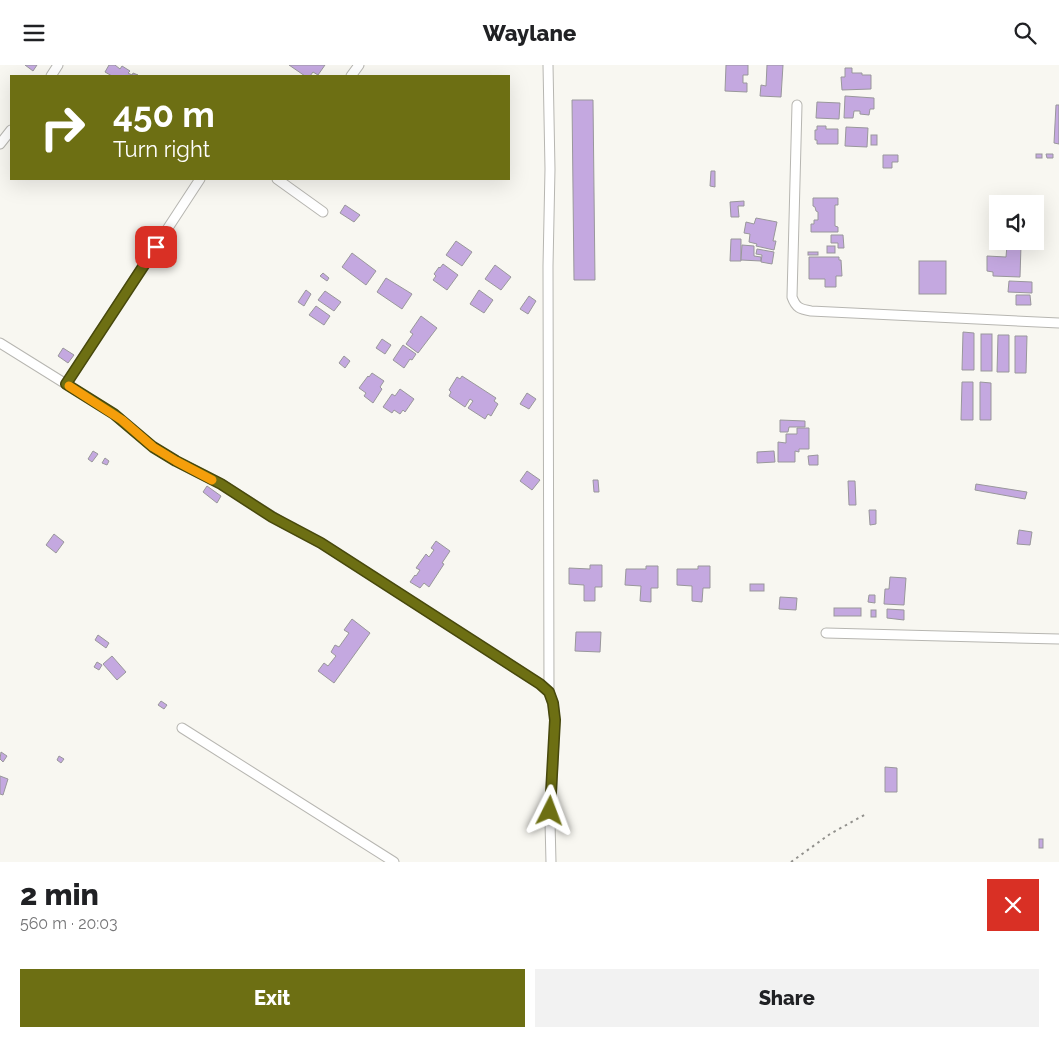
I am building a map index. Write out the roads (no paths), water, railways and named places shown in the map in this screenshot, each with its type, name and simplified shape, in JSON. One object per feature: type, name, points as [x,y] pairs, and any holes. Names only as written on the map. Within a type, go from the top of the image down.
[{"type":"street","points":[[548,65],[550,169],[548,267],[549,692],[553,703],[555,720],[550,822],[551,862]]},
{"type":"street","points":[[796,105],[792,297],[794,304],[800,309],[1059,323]]},
{"type":"street","points":[[0,144],[10,131]]},
{"type":"street","points":[[66,384],[199,180]]},
{"type":"street","points":[[278,180],[323,212]]},
{"type":"street","points":[[0,343],[114,414],[153,447],[221,484],[276,519],[321,543],[540,684],[549,692]]},
{"type":"street","points":[[826,633],[1059,639]]},
{"type":"street","points":[[182,729],[394,862]]}]
